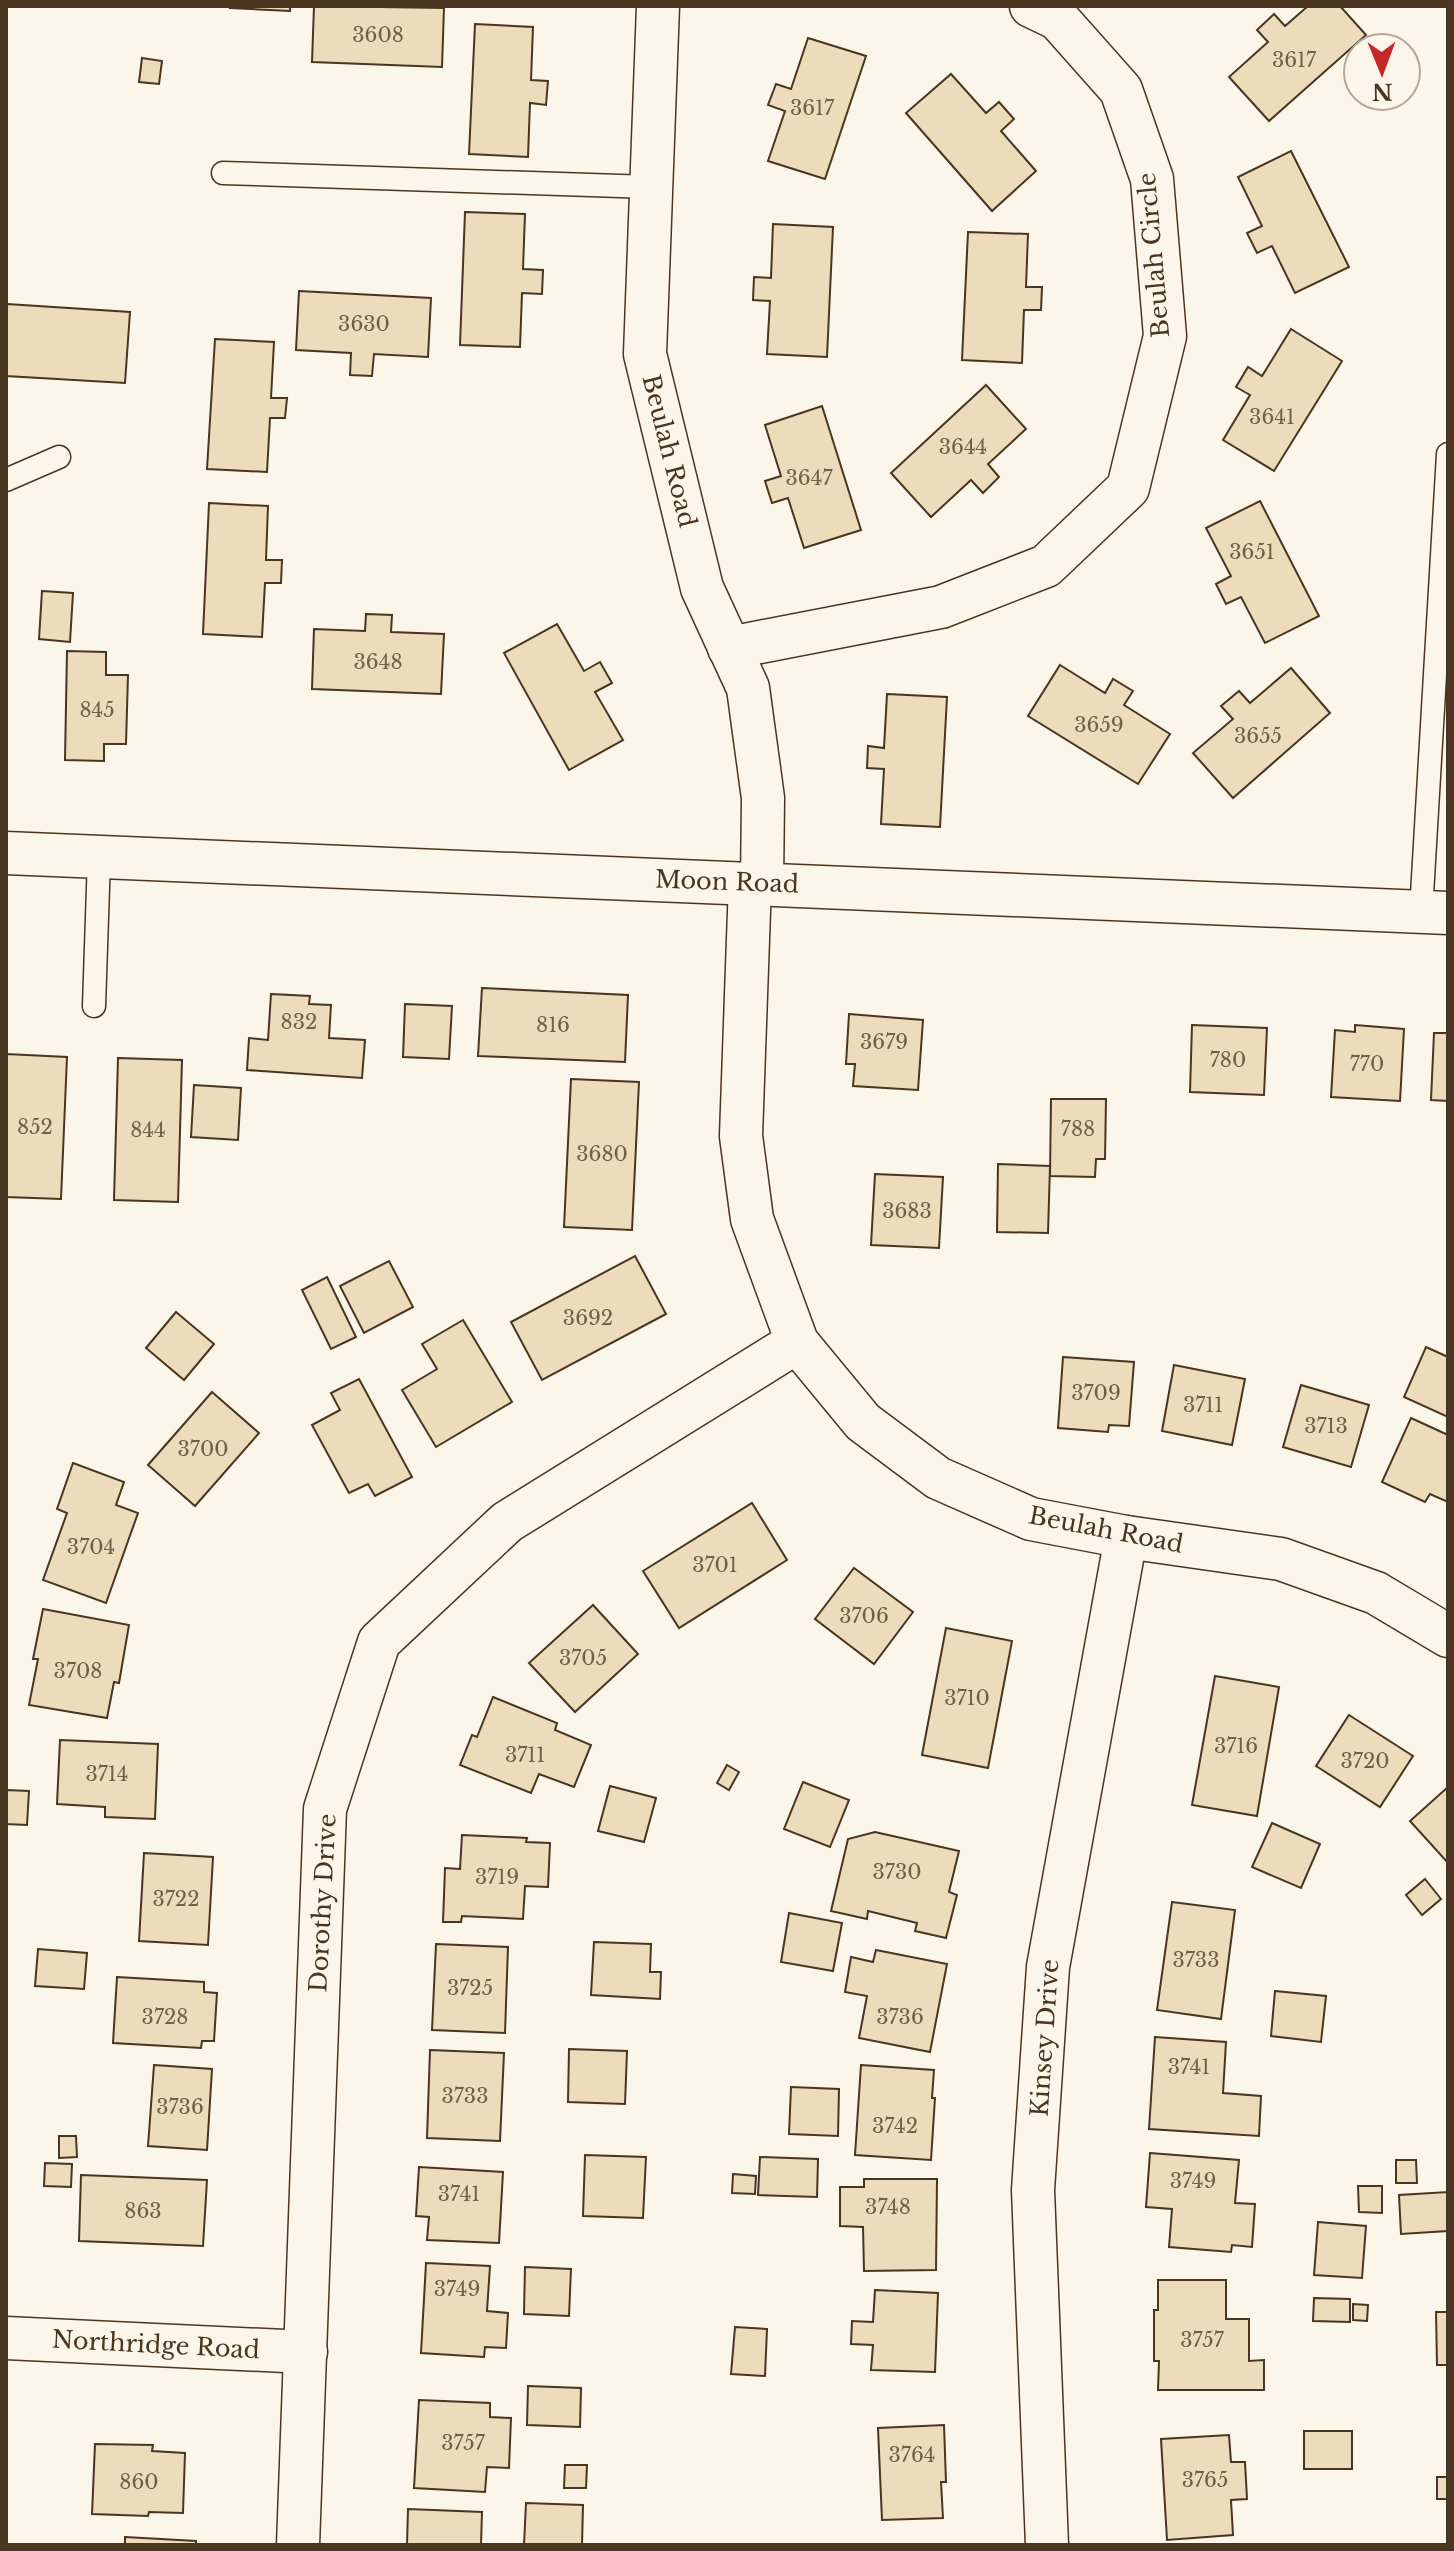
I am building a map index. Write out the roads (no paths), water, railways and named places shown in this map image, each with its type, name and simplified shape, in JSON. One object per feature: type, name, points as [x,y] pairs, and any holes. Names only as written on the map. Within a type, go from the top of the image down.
[{"type":"street","name":"Beulah Road","points":[[658,6],[645,354],[702,588],[748,688],[763,798],[741,1136],[752,1219],[797,1342],[863,1422],[938,1478],[1031,1519],[1126,1537],[1281,1559],[1376,1593],[1448,1636]]},
{"type":"street","name":"Beulah Circle","points":[[729,648],[941,607],[1046,566],[1128,488],[1165,336],[1152,179],[1121,90],[1058,19],[1031,6]]},
{"type":"street","name":"Moon Road","points":[[6,853],[1434,913]]},
{"type":"street","name":"Dorothy Drive","points":[[298,2545],[325,1809],[379,1642],[507,1522],[797,1342]]},
{"type":"street","name":"Kinsey Drive","points":[[1047,2545],[1033,2190],[1048,1967],[1126,1537]]},
{"type":"street","name":"Northridge Road","points":[[6,2338],[306,2352]]},
{"type":"lane","points":[[223,173],[650,187]]},
{"type":"lane","points":[[1434,913],[1448,454]]},
{"type":"lane","points":[[6,480],[59,457]]},
{"type":"lane","points":[[94,1006],[99,858]]}]
